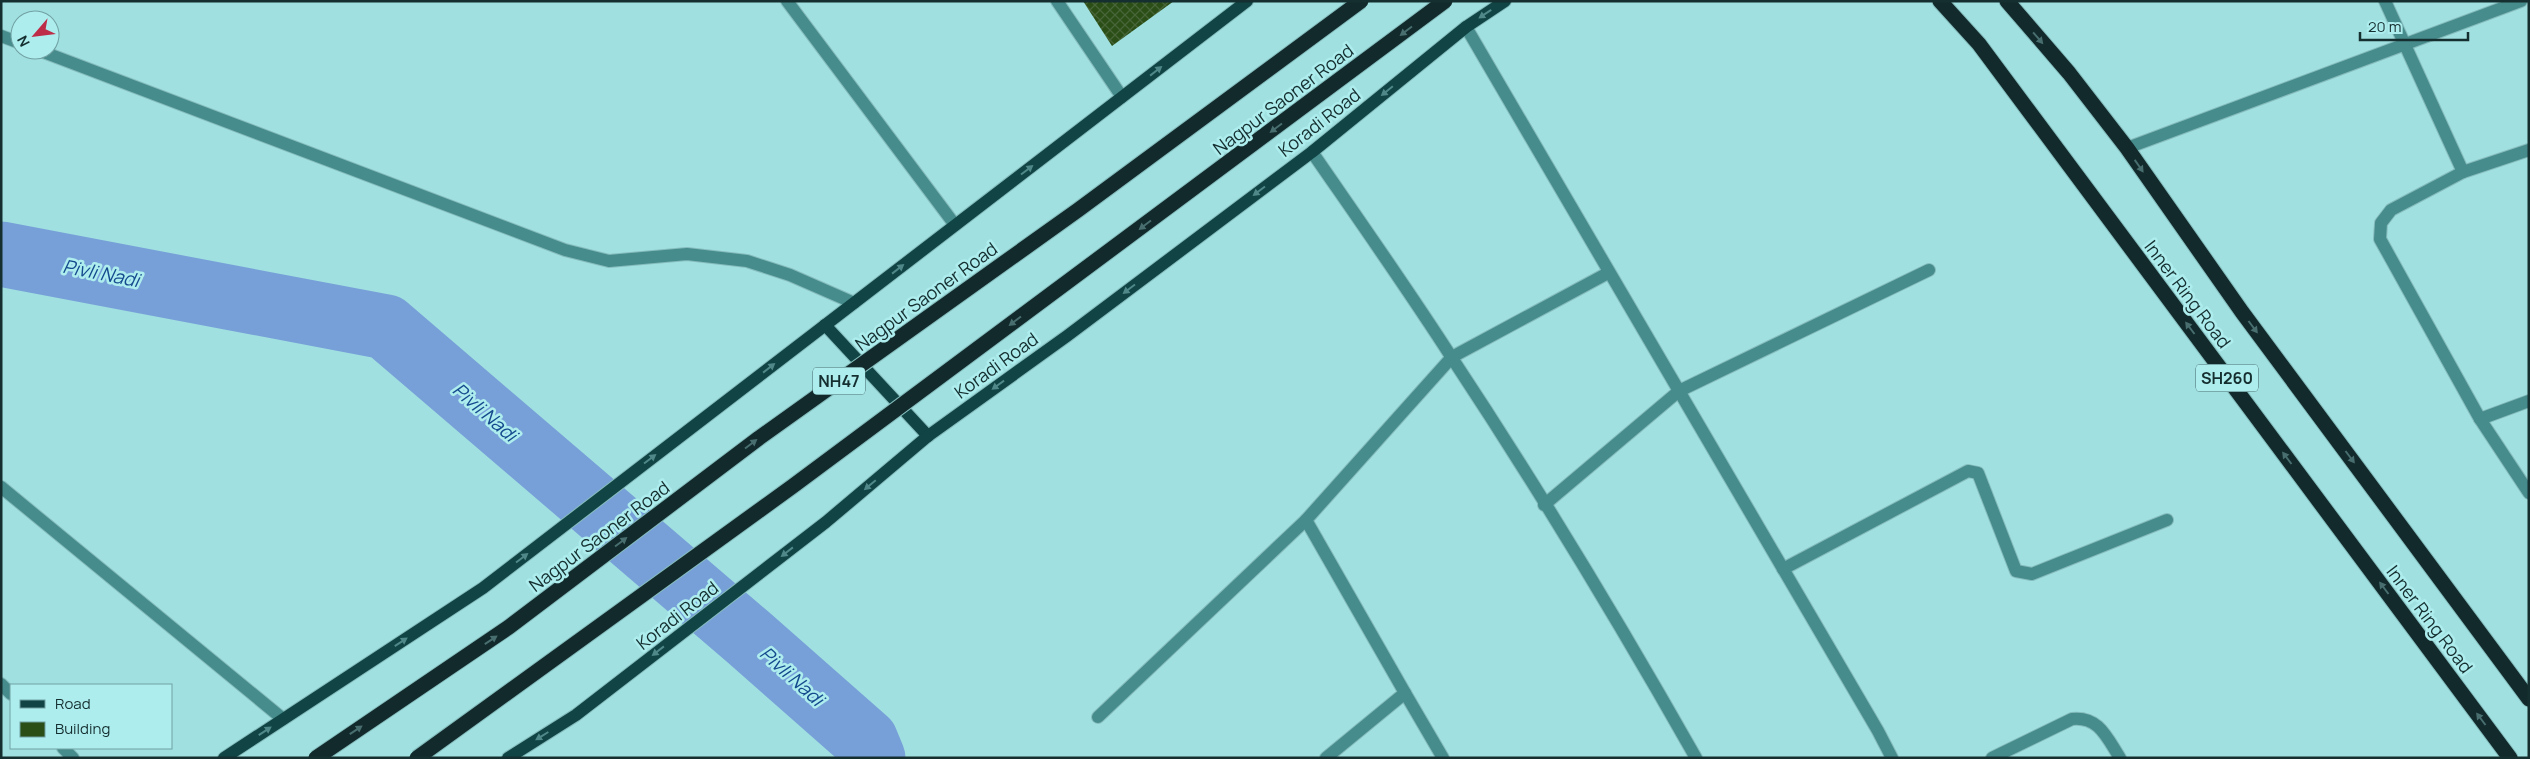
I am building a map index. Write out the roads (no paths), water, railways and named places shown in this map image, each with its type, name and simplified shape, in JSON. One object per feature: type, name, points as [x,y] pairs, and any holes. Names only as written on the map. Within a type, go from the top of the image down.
[{"type":"highway","name":"Nagpur Saoner Road","points":[[316,758],[509,627],[759,438],[1070,216],[1361,1]]},
{"type":"highway","name":"Nagpur Saoner Road","points":[[417,758],[793,486],[1445,1]]},
{"type":"highway","name":"Inner Ring Road","points":[[1940,1],[1979,44],[2510,758]]},
{"type":"highway","name":"Inner Ring Road","points":[[2007,1],[2069,73],[2126,148],[2242,312],[2529,699]]},
{"type":"main road","points":[[224,758],[483,588],[1247,1]]},
{"type":"main road","name":"Koradi Road","points":[[508,758],[576,714],[826,522],[928,436],[1067,336],[1312,152],[1466,28],[1505,1]]},
{"type":"main road","points":[[826,325],[928,436]]},
{"type":"street","points":[[787,1],[955,225]]},
{"type":"street","points":[[1057,1],[1122,97]]},
{"type":"street","points":[[2385,1],[2463,172]]},
{"type":"street","points":[[2126,148],[2520,1]]},
{"type":"street","points":[[1466,28],[1892,758]]},
{"type":"street","points":[[60,58],[565,250],[609,260],[687,254],[747,261],[790,275],[854,303]]},
{"type":"street","points":[[2529,150],[2463,172],[2391,210],[2381,224],[2380,239],[2480,419],[2529,493]]},
{"type":"street","points":[[1312,152],[1452,358],[1641,662],[1696,758]]},
{"type":"street","points":[[1544,505],[1679,392],[1929,270]]},
{"type":"street","points":[[1098,717],[1306,520],[1452,358],[1608,273]]},
{"type":"street","points":[[2480,419],[2529,401]]},
{"type":"street","points":[[1783,569],[1968,471],[1978,473],[2016,571],[2032,574],[2168,520]]},
{"type":"street","points":[[1,487],[283,719]]},
{"type":"street","points":[[1306,520],[1442,758]]},
{"type":"street","points":[[1,684],[10,693]]},
{"type":"street","points":[[1326,758],[1406,693]]},
{"type":"street","points":[[1992,758],[2072,719],[2084,718],[2098,725],[2120,758]]},
{"type":"street","points":[[64,749],[73,758]]},
{"type":"waterway","name":"Pivli Nadi","points":[[1,254],[386,327],[748,637],[866,741],[873,758]]}]
